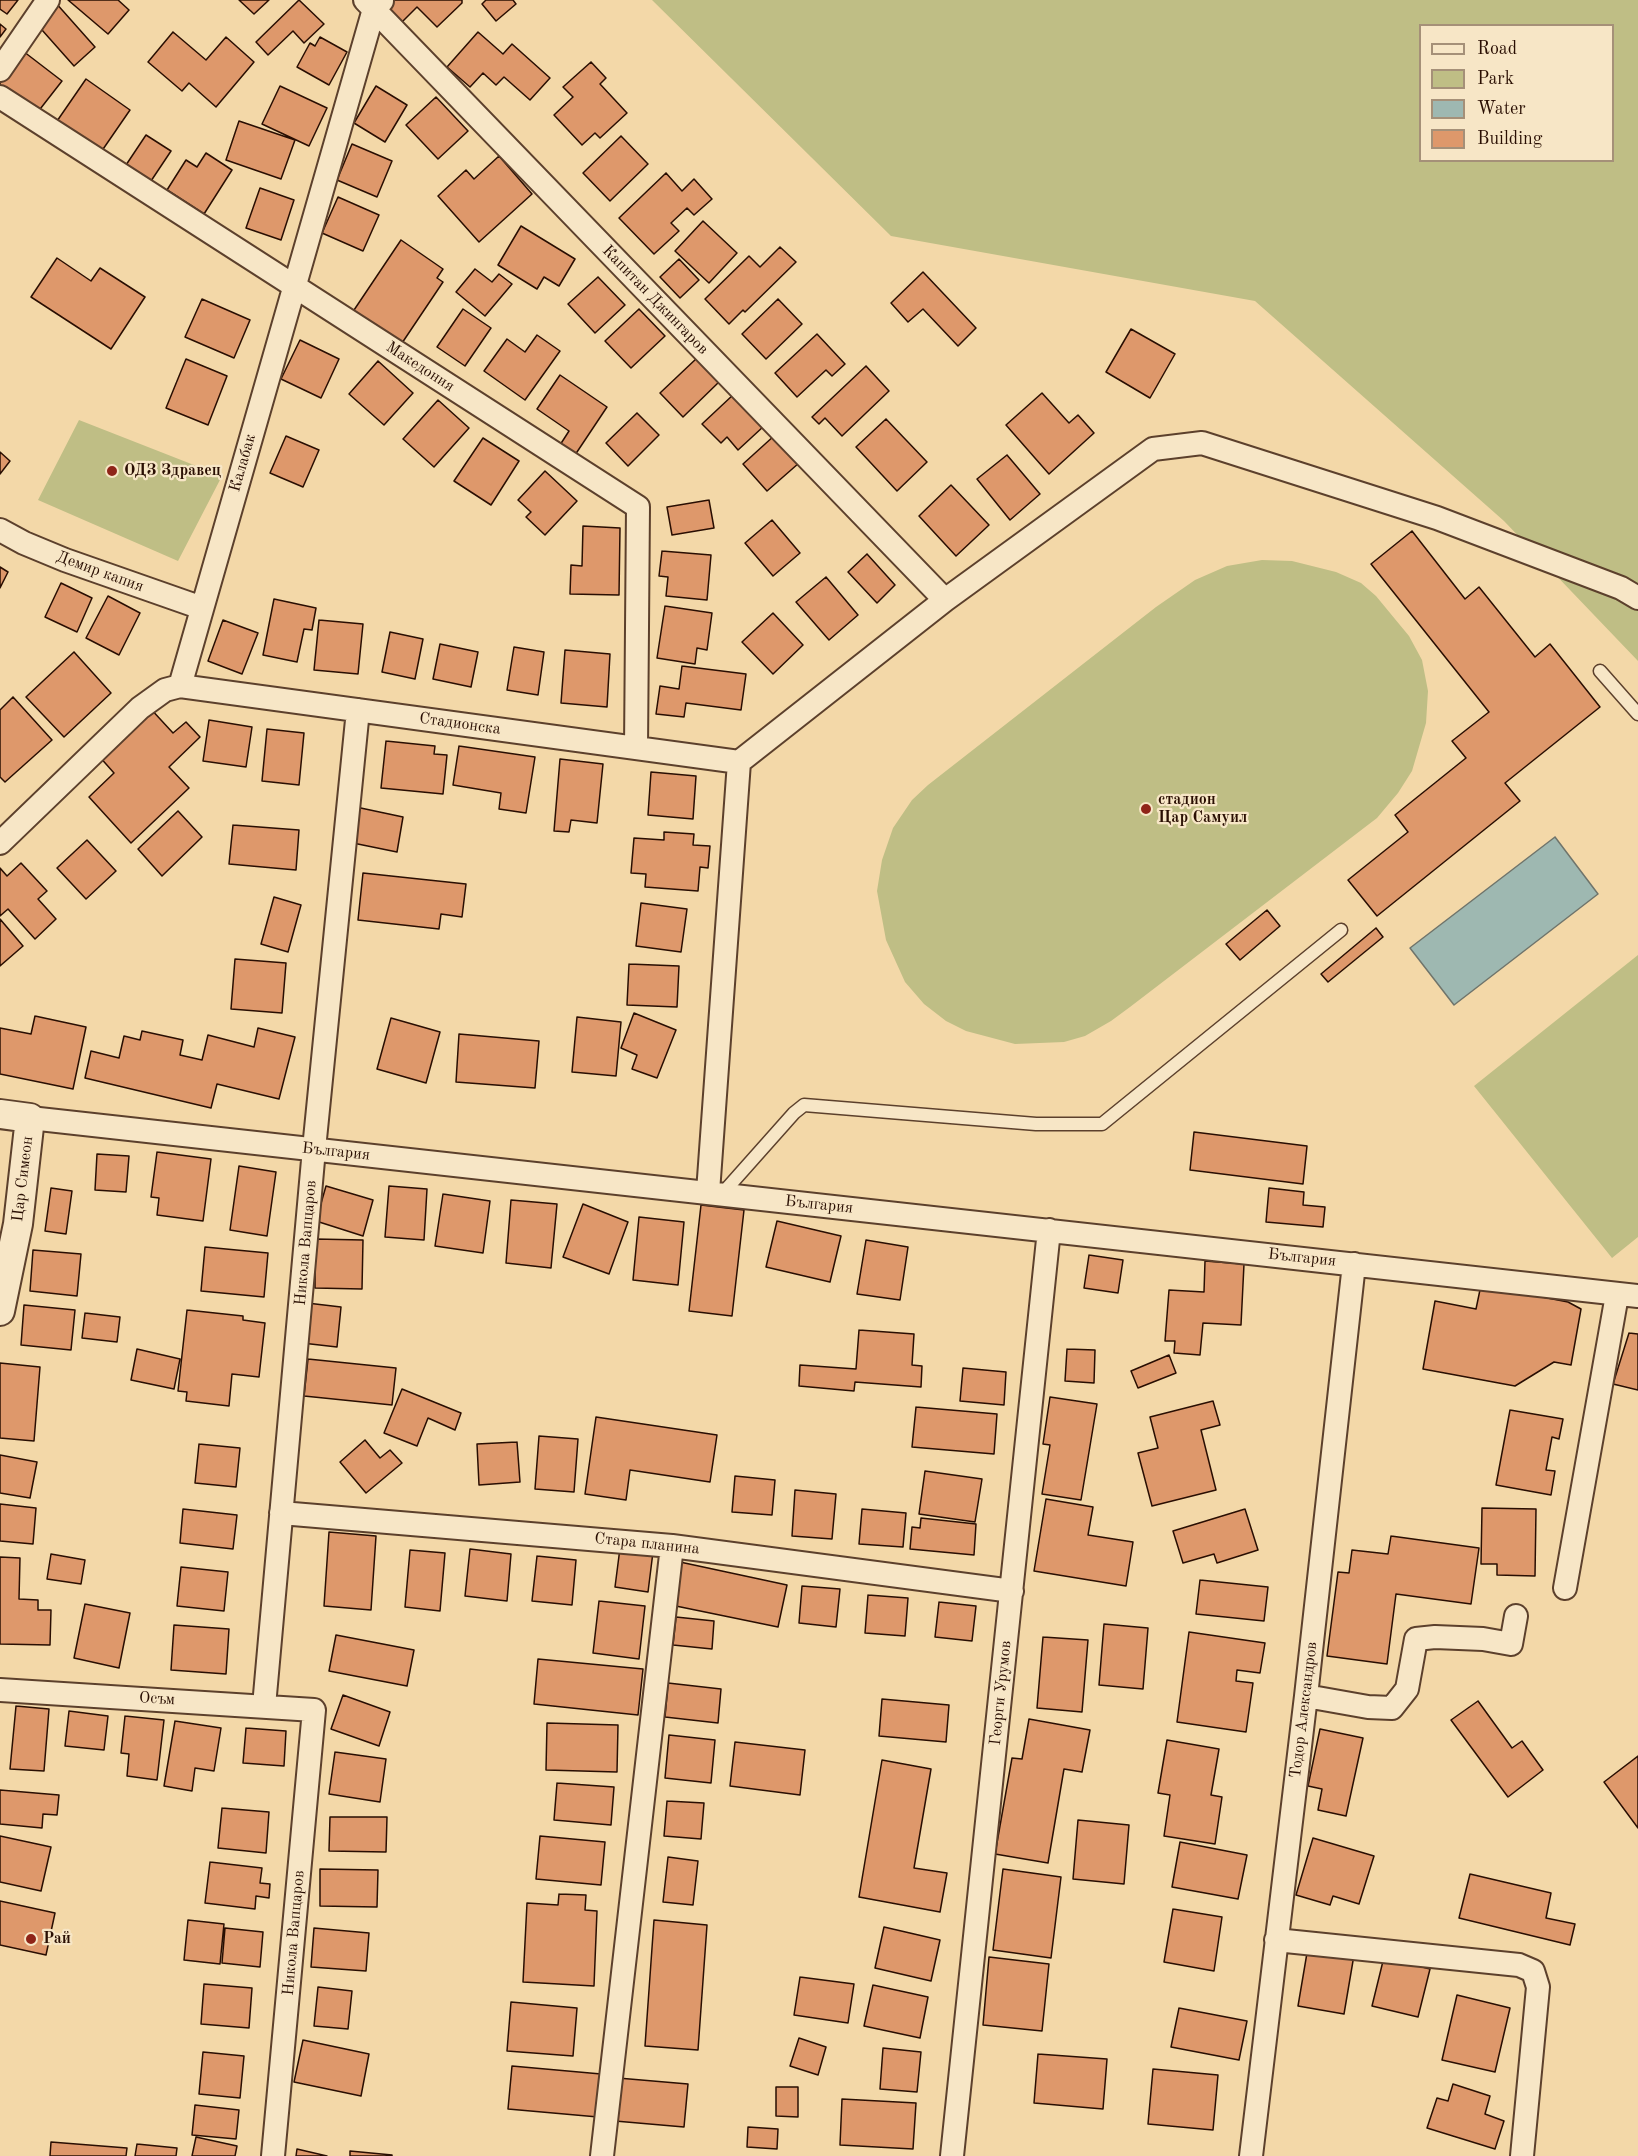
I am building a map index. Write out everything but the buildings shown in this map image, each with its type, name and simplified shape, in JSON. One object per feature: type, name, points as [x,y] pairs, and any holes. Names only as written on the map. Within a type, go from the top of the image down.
[{"type":"street","points":[[0,70],[48,0]]},
{"type":"street","name":"Калабак","points":[[180,686],[374,3]]},
{"type":"street","name":"Капитан Джингаров","points":[[374,3],[945,600]]},
{"type":"street","name":"Македония","points":[[0,97],[638,507],[636,748]]},
{"type":"street","points":[[715,1193],[739,762],[945,600],[1153,449],[1202,443],[1437,518],[1621,588],[1638,598]]},
{"type":"street","name":"Демир капия","points":[[0,530],[65,560],[202,608]]},
{"type":"street","points":[[0,843],[140,708],[165,690],[180,686]]},
{"type":"street","name":"Стадионска","points":[[180,686],[739,762]]},
{"type":"street","name":"Никола Вапцаров","points":[[264,1706],[314,1149],[358,710]]},
{"type":"street","name":"България","points":[[0,1114],[1628,1296]]},
{"type":"street","name":"Цар Симеон","points":[[0,1311],[18,1224],[30,1118]]},
{"type":"street","name":"Георги Урумов","points":[[952,2156],[1049,1230]]},
{"type":"street","name":"Тодор Александров","points":[[1251,2156],[1306,1696],[1354,1264]]},
{"type":"street","points":[[1565,1588],[1628,1296]]},
{"type":"street","name":"Стара планина","points":[[281,1513],[672,1546],[1012,1591]]},
{"type":"street","points":[[602,2156],[672,1546]]},
{"type":"street","points":[[1306,1696],[1368,1707],[1392,1707],[1407,1689],[1416,1640],[1435,1637],[1484,1639],[1511,1644],[1516,1616]]},
{"type":"street","name":"Осъм","points":[[0,1690],[314,1710]]},
{"type":"street","name":"Никола Вапцаров","points":[[273,2156],[314,1710]]},
{"type":"street","points":[[1276,1940],[1519,1965],[1533,1971],[1538,1987],[1522,2156]]},
{"type":"lane","points":[[1600,671],[1638,714]]},
{"type":"lane","points":[[715,1193],[804,1105],[1036,1124],[1102,1124],[1341,930]]},
{"type":"green space","points":[[652,0],[1638,0],[1638,661],[1504,521],[1255,301],[891,236]]},
{"type":"green space","points":[[79,420],[222,476],[178,561],[38,500]]},
{"type":"green space","name":"стадион Цар Самуил","points":[[1262,560],[1292,561],[1336,572],[1361,583],[1376,596],[1409,636],[1422,660],[1428,691],[1426,723],[1412,771],[1398,793],[1377,818],[1130,1007],[1085,1036],[1064,1042],[1015,1044],[966,1031],[946,1021],[924,1004],[905,982],[886,940],[877,891],[882,860],[893,828],[912,800],[928,785],[1156,607],[1195,580],[1227,566]]},
{"type":"green space","points":[[1638,955],[1638,1237],[1612,1258],[1474,1086]]},
{"type":"water","points":[[1555,837],[1598,894],[1454,1005],[1410,948]]},
{"type":"place","name":"ОДЗ Здравец","points":[[112,471]]},
{"type":"place","name":"стадион Цар Самуил","points":[[1146,809]]},
{"type":"place","name":"Рай","points":[[31,1939]]}]
